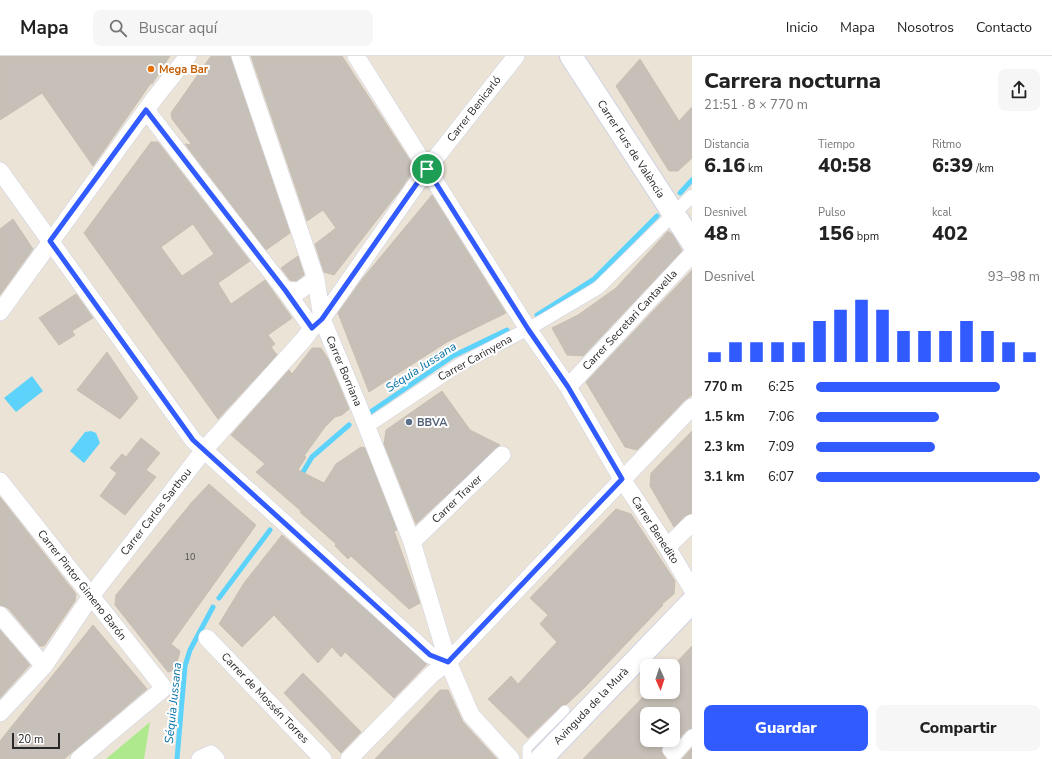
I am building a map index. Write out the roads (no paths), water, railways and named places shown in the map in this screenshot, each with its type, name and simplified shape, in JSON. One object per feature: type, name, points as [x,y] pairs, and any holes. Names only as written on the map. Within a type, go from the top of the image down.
[{"type":"street","points":[[0,312],[146,110],[188,56]]},
{"type":"street","name":"Carrer Borriana","points":[[240,56],[316,279],[317,323],[366,427],[412,542],[448,662],[471,715],[511,759]]},
{"type":"street","name":"Carrer Benedito","points":[[356,56],[528,329],[568,387],[622,479],[667,547],[692,589]]},
{"type":"street","name":"Carrer Benicarló","points":[[317,323],[427,169],[516,56]]},
{"type":"street","name":"Carrer Furs de València","points":[[571,56],[692,242]]},
{"type":"street","points":[[146,110],[285,290],[317,323]]},
{"type":"street","points":[[0,171],[193,440],[430,655],[448,662]]},
{"type":"street","name":"Carrer Carinyena","points":[[366,427],[459,365],[528,329],[598,288],[692,196]]},
{"type":"street","name":"Carrer Secretari Cantavella","points":[[568,387],[692,254]]},
{"type":"street","points":[[285,290],[299,292],[316,279]]},
{"type":"street","name":"Carrer Carlos Sarthou","points":[[0,713],[44,666],[90,596],[204,450],[317,323]]},
{"type":"street","points":[[349,759],[431,675],[448,662],[692,407]]},
{"type":"street","name":"Carrer Traver","points":[[412,542],[502,455]]},
{"type":"street","name":"Carrer Pintor Gimeno Barón","points":[[0,481],[164,688],[80,759]]},
{"type":"street","points":[[667,547],[692,522]]},
{"type":"street","name":"Avinguda de la Murà","points":[[541,759],[692,602]]},
{"type":"street","points":[[0,616],[44,666]]},
{"type":"street","name":"Carrer de Mossén Torres","points":[[207,638],[323,759]]},
{"type":"street","points":[[669,750],[674,756],[692,736]]},
{"type":"street","points":[[200,759],[211,754],[216,759]]},
{"type":"lane","points":[[527,759],[528,748],[565,710]]},
{"type":"water","points":[[32,376],[43,391],[16,412],[4,398]]},
{"type":"water","points":[[91,431],[96,433],[100,443],[84,463],[70,451],[85,432]]},
{"type":"waterway","name":"Séquia Jussana","points":[[680,193],[692,180]]},
{"type":"waterway","name":"Séquia Jussana","points":[[537,315],[594,279],[657,216]]},
{"type":"waterway","name":"Séquia Jussana","points":[[369,413],[453,356],[507,330]]},
{"type":"waterway","name":"Séquia Jussana","points":[[300,477],[312,457],[349,425]]},
{"type":"waterway","name":"Séquia Jussana","points":[[219,598],[270,530]]},
{"type":"waterway","name":"Séquia Jussana","points":[[177,759],[185,666],[190,650],[213,607]]},
{"type":"place","name":"Mega Bar","points":[[151,69]]},
{"type":"place","name":"BBVA","points":[[409,422]]}]
